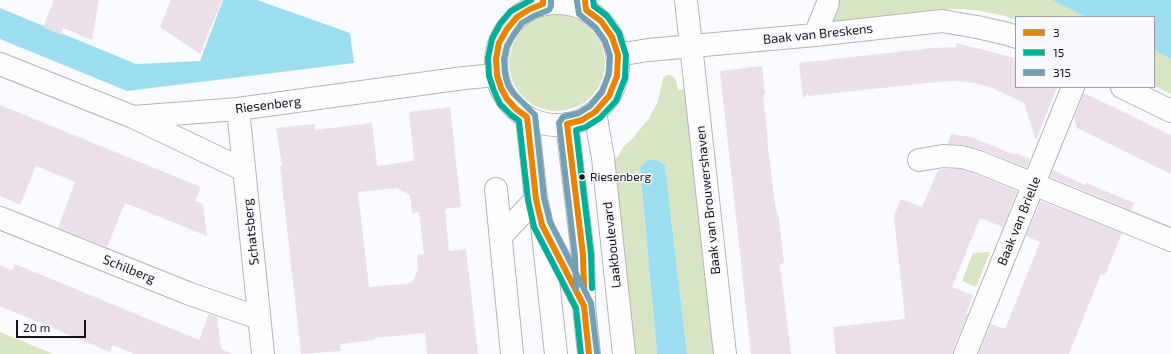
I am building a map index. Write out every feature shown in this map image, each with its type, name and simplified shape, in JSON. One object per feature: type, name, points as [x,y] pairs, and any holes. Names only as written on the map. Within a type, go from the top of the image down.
[{"type":"street","name":"Baak van Brouwershaven","points":[[686,0],[725,354]]},
{"type":"street","points":[[543,2],[585,5],[601,21],[612,37],[618,55],[617,76],[609,96],[595,112],[582,120],[567,124],[553,125],[539,122],[527,117],[516,109],[507,99],[501,88],[497,75],[496,59],[499,43],[516,8],[530,9],[543,2]]},
{"type":"street","points":[[815,35],[828,3]]},
{"type":"street","name":"Baak van Breskens","points":[[618,55],[648,50],[815,35],[942,21],[985,28],[1015,37]]},
{"type":"street","name":"Riesenberg","points":[[0,64],[133,117],[244,170]]},
{"type":"street","name":"Riesenberg","points":[[133,117],[238,109],[464,78],[497,75]]},
{"type":"street","name":"Baak van Brielle","points":[[965,354],[1073,88]]},
{"type":"street","points":[[1124,88],[1171,111]]},
{"type":"street","name":"Schatsberg","points":[[238,109],[263,354]]},
{"type":"street","name":"Laakboulevard","points":[[595,112],[601,147],[624,354]]},
{"type":"street","points":[[527,117],[536,199],[542,225],[556,354]]},
{"type":"street","points":[[567,124],[583,255],[584,306],[589,354]]},
{"type":"street","points":[[919,160],[943,156],[962,157],[979,162],[1171,240]]},
{"type":"street","points":[[496,189],[512,354]]},
{"type":"street","points":[[501,236],[536,199]]},
{"type":"street","name":"Schilberg","points":[[0,218],[190,294],[259,318]]},
{"type":"street","points":[[542,225],[584,306]]},
{"type":"green space","points":[[837,0],[1052,0],[1084,16],[1015,16],[1015,20],[975,10],[954,9],[835,24],[832,23],[830,12]]},
{"type":"green space","points":[[557,15],[575,19],[584,23],[591,29],[597,36],[601,45],[605,63],[601,81],[597,90],[591,97],[584,103],[575,107],[557,111],[539,107],[530,103],[523,97],[517,90],[513,81],[509,63],[513,45],[517,36],[523,29],[530,23],[539,19]]},
{"type":"green space","points":[[1155,51],[1171,59],[1171,94],[1155,86]]},
{"type":"green space","points":[[669,75],[673,76],[676,80],[678,90],[687,89],[716,354],[687,354],[665,165],[657,160],[640,168],[657,354],[631,354],[610,164],[619,155],[623,147],[648,120],[658,101],[663,78]]},
{"type":"green space","points":[[990,252],[976,287],[962,281],[973,253]]},
{"type":"green space","points":[[0,332],[53,354],[0,354]]},
{"type":"water","points":[[223,0],[257,0],[350,33],[354,63],[127,91],[0,39],[0,8],[136,64],[200,61]]},
{"type":"water","points":[[1052,0],[1171,0],[1171,59],[1155,51],[1155,16],[1084,16]]},
{"type":"water","points":[[647,160],[657,160],[665,165],[687,354],[657,354],[640,168]]},
{"type":"building","points":[[54,0],[99,0],[92,40],[63,28],[61,35],[43,27]]},
{"type":"building","points":[[171,0],[222,0],[200,54],[160,27]]},
{"type":"building","points":[[956,43],[1015,58],[1015,88],[1057,88],[1036,140],[1024,103],[990,87],[974,83],[955,81],[937,82],[808,96],[808,93],[803,98],[799,63],[933,48],[956,47]]},
{"type":"building","points":[[762,66],[767,139],[784,263],[780,264],[791,354],[751,354],[720,71]]},
{"type":"building","points":[[1084,93],[1171,135],[1171,174],[1077,128],[1074,118]]},
{"type":"building","points":[[0,105],[201,187],[195,201],[203,204],[207,236],[125,203],[107,247],[58,228],[75,182],[36,166],[20,205],[0,196]]},
{"type":"building","points":[[450,107],[461,207],[445,209],[449,251],[466,249],[478,354],[427,354],[425,333],[374,338],[375,340],[340,344],[341,351],[301,354],[280,166],[282,166],[276,128],[315,124],[315,130],[372,123],[377,166],[414,161],[409,112]],"holes":[[[397,188],[410,195],[412,213],[419,212],[424,254],[417,255],[418,269],[412,283],[369,287],[358,192]]]},
{"type":"building","points":[[951,134],[971,137],[1015,155],[1016,153],[1030,159],[1027,168],[983,150],[965,145],[948,144]]},
{"type":"building","points":[[960,169],[1017,191],[1003,227],[980,218],[952,287],[973,295],[966,314],[968,314],[953,349],[953,354],[836,354],[833,327],[905,319],[894,216],[901,199],[922,207],[938,170]]},
{"type":"building","points":[[1053,170],[1085,185],[1086,183],[1134,203],[1131,210],[1050,177]]},
{"type":"building","points":[[1041,201],[1122,233],[1105,275],[1101,274],[1069,354],[978,354],[991,324],[1005,329],[1040,242],[1026,236]]},
{"type":"building","points":[[15,264],[199,340],[209,314],[217,317],[221,349],[232,354],[134,354],[113,345],[110,352],[0,306],[0,265],[12,270]]},
{"type":"transit line","name":"15","points":[[531,0],[511,11],[500,24],[492,39],[488,58],[489,76],[500,104],[519,121],[528,200],[534,227],[576,308],[581,354]]},
{"type":"transit line","name":"3","points":[[543,0],[543,4],[530,9],[517,17],[507,29],[499,43],[496,59],[497,75],[501,88],[507,99],[516,109],[527,117],[536,199],[542,225],[584,306],[589,354]]},
{"type":"transit line","name":"315","points":[[551,0],[549,10],[522,23],[514,34],[507,46],[504,59],[505,74],[508,85],[514,94],[535,115],[544,198],[550,222],[591,303],[597,353]]},
{"type":"transit line","name":"3","points":[[584,288],[583,255],[567,124],[582,120],[595,112],[609,96],[617,76],[618,55],[612,37],[601,21],[586,10],[585,0]]},
{"type":"transit line","name":"15","points":[[592,288],[591,254],[576,130],[586,127],[600,118],[616,101],[625,78],[626,55],[619,33],[607,16],[594,6],[593,0]]},
{"type":"transit line","name":"315","points":[[576,288],[575,256],[559,123],[563,117],[579,113],[590,106],[602,92],[609,74],[610,56],[605,41],[595,27],[579,14],[577,1]]},
{"type":"place","name":"Riesenberg","points":[[582,177]]}]
